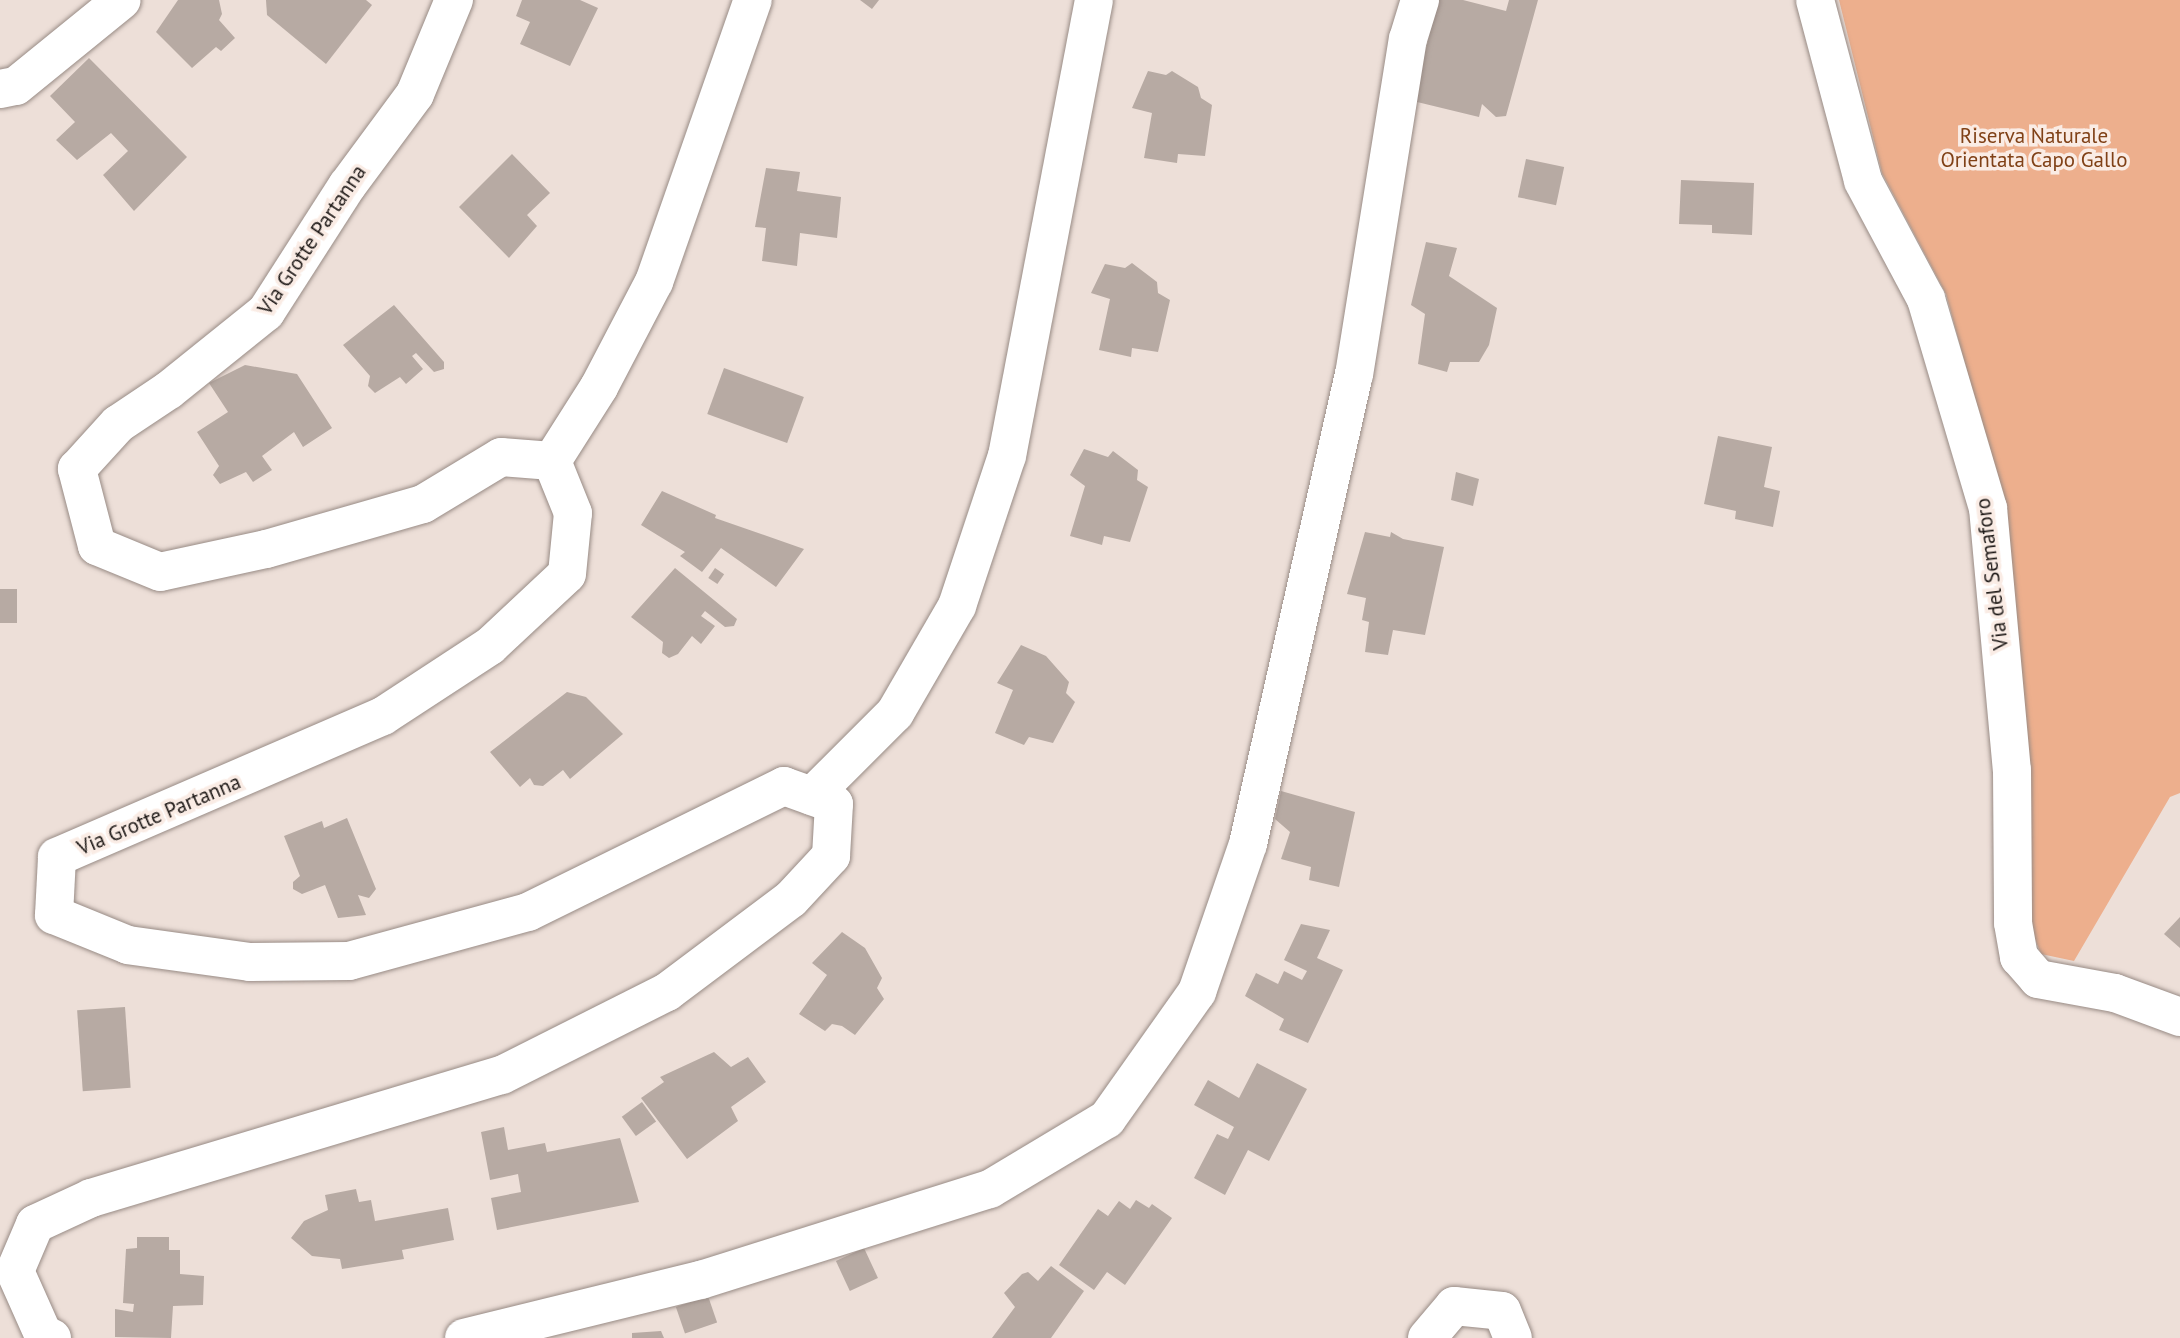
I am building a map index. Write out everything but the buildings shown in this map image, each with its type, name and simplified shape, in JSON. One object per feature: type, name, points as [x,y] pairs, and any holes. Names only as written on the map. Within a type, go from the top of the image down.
[{"type":"street","points":[[0,89],[16,86],[122,0]]},
{"type":"street","name":"Via Grotte Partanna","points":[[52,1338],[43,1334],[15,1271],[35,1224],[91,1198],[502,1075],[667,992],[791,900],[831,856],[834,804],[784,786],[528,912],[349,961],[250,962],[128,945],[54,915],[57,857],[383,716],[490,646],[568,574],[573,513],[552,461],[500,457],[423,504],[266,549],[160,572],[97,547],[77,469],[118,424],[169,390],[266,312],[347,186],[415,94],[453,0]]},
{"type":"street","points":[[552,461],[598,387],[654,282],[753,0]]},
{"type":"street","points":[[812,796],[895,713],[957,606],[1007,456],[1094,0]]},
{"type":"street","points":[[464,1338],[701,1280],[990,1189],[1107,1119],[1197,992],[1248,844],[1354,375],[1408,39],[1420,0]]},
{"type":"street","name":"Via del Semaforo","points":[[1815,0],[1863,181],[1926,299],[1988,508],[2012,770],[2013,923],[2019,957],[2038,979],[2115,993],[2180,1017]]},
{"type":"street","points":[[1427,1338],[1454,1306],[1502,1311],[1513,1338]]},
{"type":"green space","name":"Riserva Naturale Orientata Capo Gallo","points":[[1839,0],[2180,0],[2180,793],[2170,797],[2074,961],[2041,954],[2031,929],[2002,499],[1946,294],[1882,173]]}]
